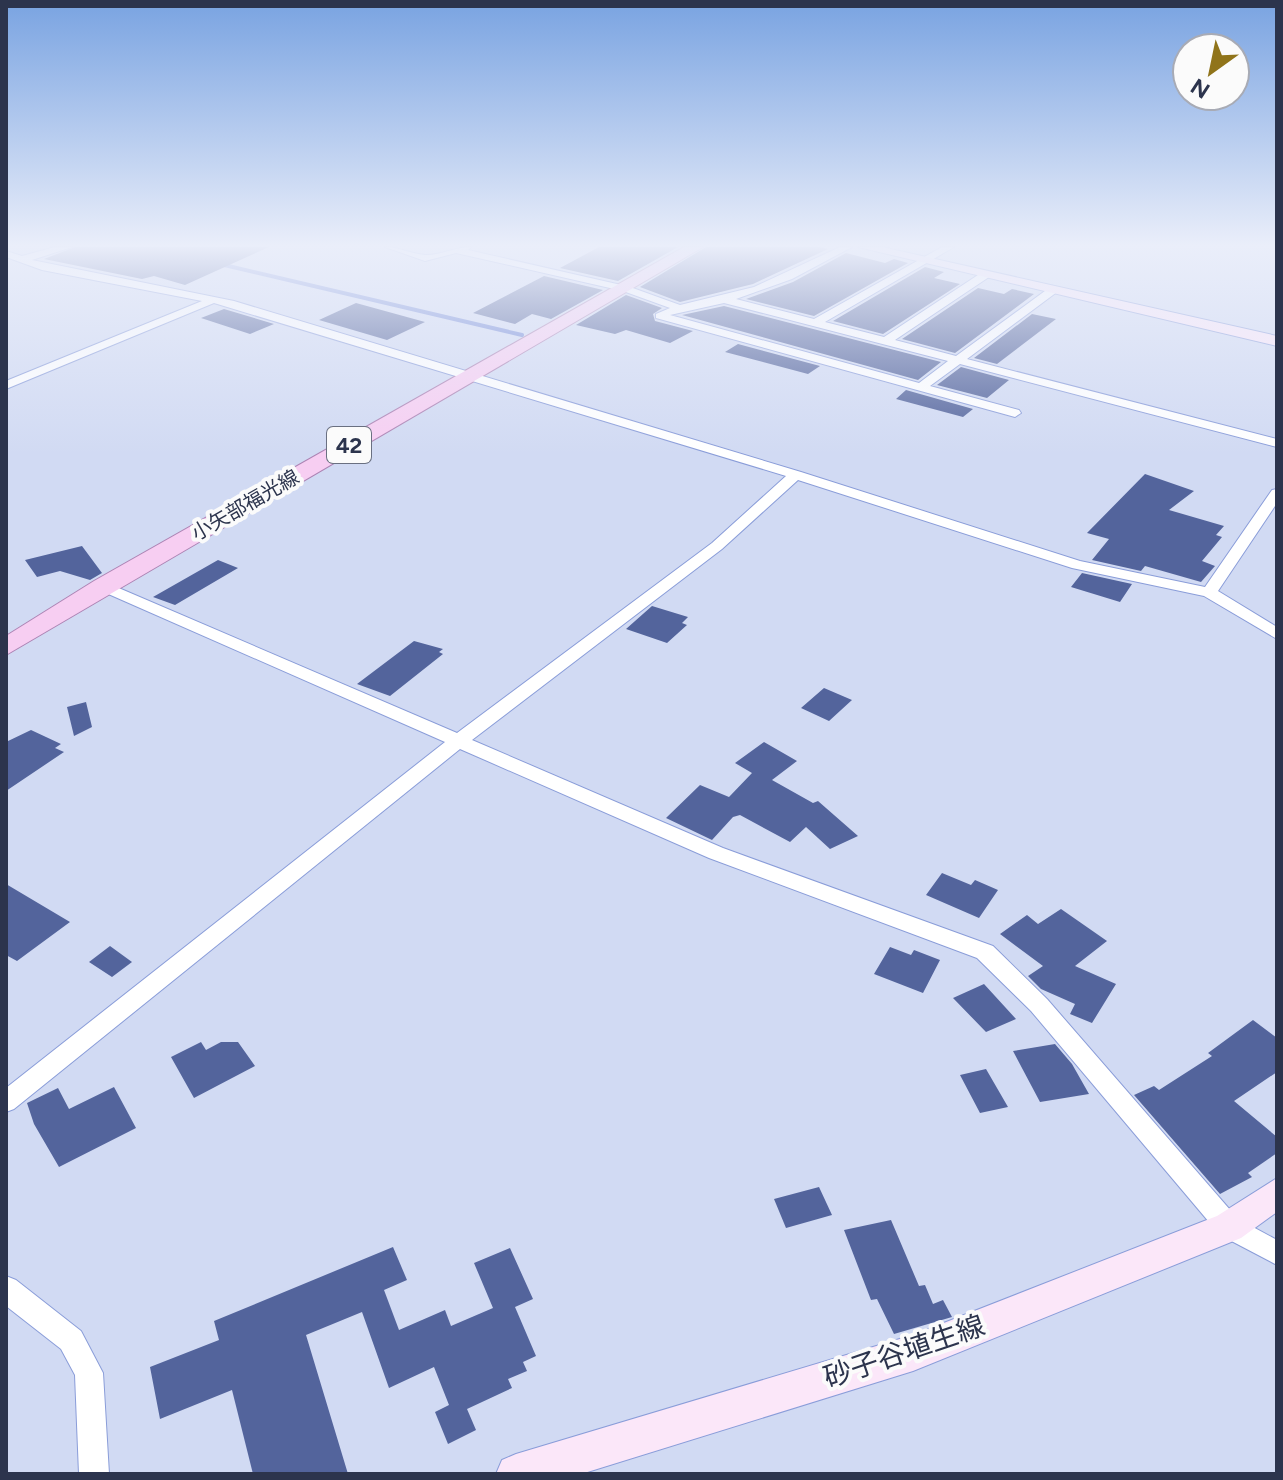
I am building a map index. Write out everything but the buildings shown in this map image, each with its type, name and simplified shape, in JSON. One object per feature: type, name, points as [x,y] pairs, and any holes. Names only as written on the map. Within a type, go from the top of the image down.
[{"type":"main road","name":"小矢部福光線","points":[[6,647],[102,586],[578,316]]},
{"type":"street","points":[[6,385],[174,316]]},
{"type":"street","points":[[268,316],[796,475],[1077,565],[1209,592],[1277,634]]},
{"type":"street","points":[[660,316],[1015,413]]},
{"type":"street","points":[[789,316],[1277,443]]},
{"type":"street","points":[[816,323],[828,316]]},
{"type":"street","points":[[886,341],[923,316]]},
{"type":"street","points":[[921,387],[1016,316]]},
{"type":"street","points":[[1167,316],[1277,341]]},
{"type":"street","points":[[6,1102],[457,742],[717,546],[796,475]]},
{"type":"street","points":[[1209,592],[1277,493]]},
{"type":"street","points":[[102,586],[716,853],[985,952],[1039,1005],[1229,1227],[1277,1253]]},
{"type":"street","name":"砂子谷埴生線","points":[[516,1474],[913,1353],[1229,1227],[1277,1193]]},
{"type":"street","points":[[6,1289],[71,1340],[89,1373],[94,1474]]},
{"type":"waterway","points":[[441,316],[522,335]]}]
